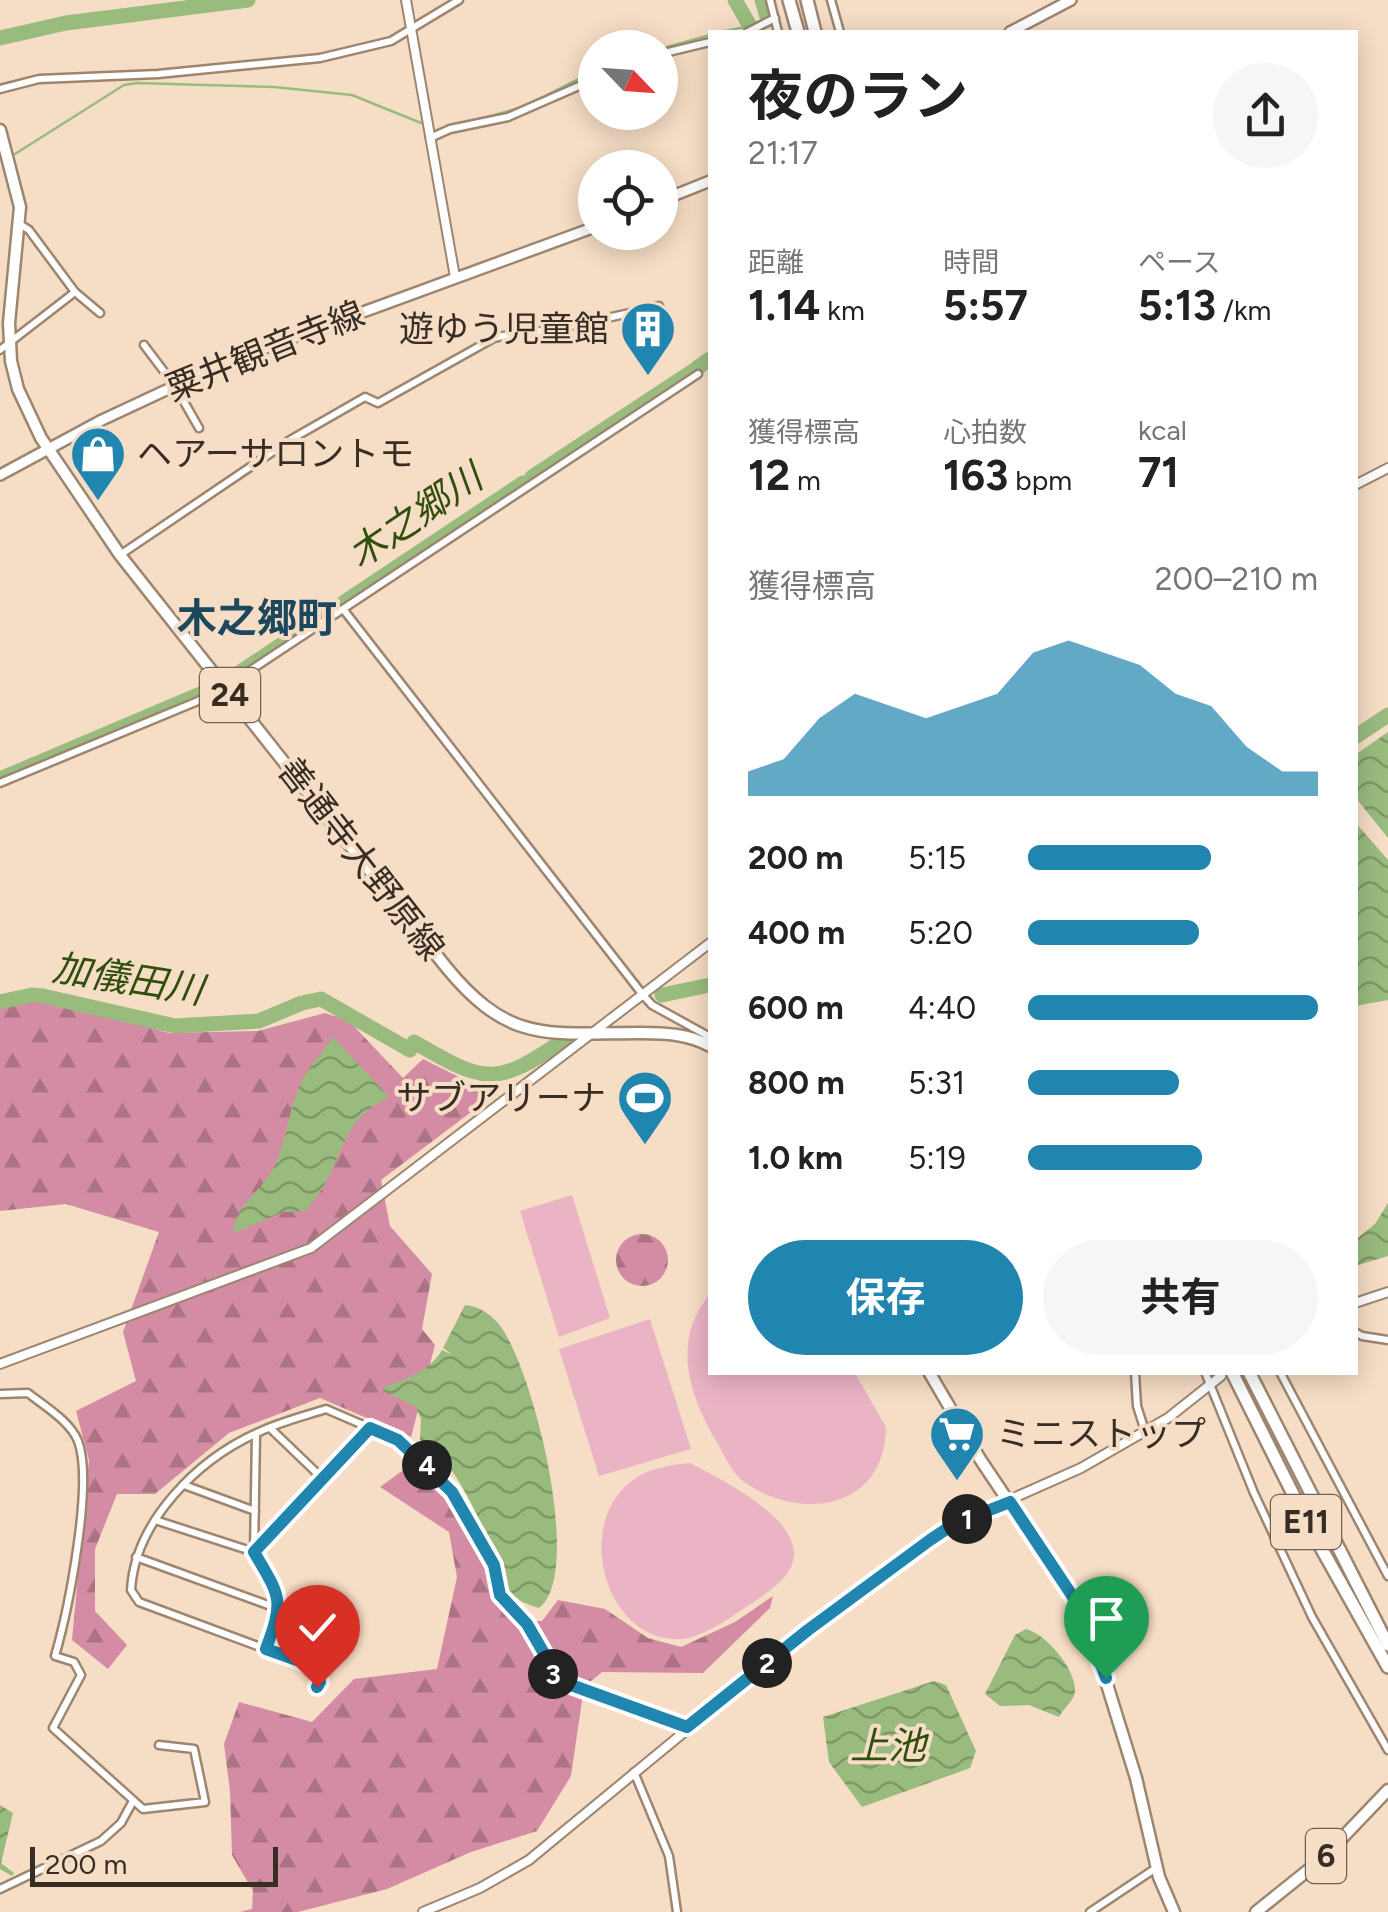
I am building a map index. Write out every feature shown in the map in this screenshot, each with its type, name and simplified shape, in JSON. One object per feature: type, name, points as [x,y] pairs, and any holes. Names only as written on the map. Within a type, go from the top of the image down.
[{"type":"highway","points":[[790,0],[798,30]]},
{"type":"highway","points":[[807,0],[814,30]]},
{"type":"highway","name":"E11","points":[[1227,1375],[1388,1667]]},
{"type":"highway","name":"E11","points":[[1251,1375],[1388,1644]]},
{"type":"main road","points":[[1014,30],[1071,0]]},
{"type":"main road","name":"善通寺大野原線","points":[[0,130],[16,181],[21,225],[10,342],[18,389],[48,450],[120,556],[469,995],[486,1011],[524,1029],[669,1034],[708,1045]]},
{"type":"main road","points":[[678,194],[708,182]]},
{"type":"main road","name":"粟井観音寺線","points":[[0,474],[175,386],[300,333],[578,233]]},
{"type":"main road","points":[[930,1375],[1064,1581],[1084,1620],[1128,1752],[1157,1867],[1174,1912]]},
{"type":"main road","name":"6","points":[[1256,1912],[1322,1860],[1388,1790]]},
{"type":"street","points":[[406,0],[455,278]]},
{"type":"street","points":[[0,88],[40,79],[158,74],[320,58],[391,40],[459,0]]},
{"type":"street","points":[[770,0],[778,30]]},
{"type":"street","points":[[831,0],[839,30]]},
{"type":"street","points":[[752,30],[776,18]]},
{"type":"street","points":[[678,50],[708,42]]},
{"type":"street","points":[[430,138],[508,117],[578,86]]},
{"type":"street","points":[[21,225],[29,230],[75,292],[100,313]]},
{"type":"street","points":[[0,350],[75,292]]},
{"type":"street","points":[[120,556],[290,440],[365,397],[378,403],[494,338],[659,306]]},
{"type":"street","points":[[144,345],[175,386],[199,428]]},
{"type":"street","points":[[0,784],[224,687],[698,374]]},
{"type":"street","points":[[1358,483],[1388,468]]},
{"type":"street","points":[[344,609],[643,995],[652,1005],[708,1036]]},
{"type":"street","points":[[0,1364],[310,1248],[708,945]]},
{"type":"street","points":[[1358,1302],[1388,1292]]},
{"type":"street","points":[[1358,1334],[1388,1340]]},
{"type":"street","points":[[1135,1375],[1137,1406],[1145,1431]]},
{"type":"street","points":[[1206,1375],[1254,1493],[1312,1617],[1388,1750]]},
{"type":"street","points":[[422,1912],[480,1888],[529,1860],[808,1630],[930,1540],[954,1524],[1081,1468],[1168,1418],[1224,1375]]},
{"type":"street","points":[[1282,1375],[1388,1576]]},
{"type":"street","points":[[0,1394],[28,1393],[72,1431],[80,1444],[82,1485],[74,1575],[55,1656],[74,1662],[80,1675],[53,1728],[143,1809],[205,1802],[194,1749],[159,1745]]},
{"type":"street","points":[[317,1687],[320,1682],[314,1666],[140,1602],[132,1590],[143,1537],[195,1473],[256,1432],[326,1409],[398,1440],[442,1479],[494,1565],[500,1595],[527,1624],[560,1681],[687,1727]]},
{"type":"street","points":[[270,1428],[323,1478]]},
{"type":"street","points":[[254,1552],[370,1428]]},
{"type":"street","points":[[256,1432],[254,1552],[277,1592],[279,1608],[266,1649]]},
{"type":"street","points":[[184,1484],[255,1511]]},
{"type":"street","points":[[155,1520],[254,1552]]},
{"type":"street","points":[[136,1556],[279,1608]]},
{"type":"street","points":[[634,1771],[669,1856],[677,1912]]},
{"type":"street","points":[[0,1889],[101,1841],[122,1824],[134,1801]]},
{"type":"street","points":[[1090,1912],[1157,1867]]},
{"type":"shaded area","points":[[572,1195],[610,1318],[559,1337],[520,1211]]},
{"type":"shaded area","points":[[708,1297],[708,1375],[856,1375],[886,1427],[882,1455],[871,1476],[856,1491],[836,1501],[790,1502],[766,1495],[744,1482],[732,1469],[699,1408],[688,1369],[690,1331]]},
{"type":"shaded area","points":[[650,1319],[691,1449],[599,1476],[559,1349]]},
{"type":"shaded area","points":[[690,1463],[761,1506],[789,1536],[794,1552],[790,1569],[773,1588],[718,1625],[682,1639],[655,1635],[632,1621],[615,1600],[605,1574],[601,1546],[606,1519],[618,1495],[645,1473]]},
{"type":"shaded area","points":[[300,1625],[312,1637],[300,1649],[288,1637]]},
{"type":"green space","points":[[27,1001],[69,1005],[169,1033],[258,1031],[325,1013],[349,1021],[403,1078],[423,1059],[467,1081],[499,1091],[381,1180],[390,1226],[432,1274],[422,1329],[435,1345],[411,1437],[320,1398],[229,1433],[155,1494],[117,1494],[95,1549],[95,1611],[127,1645],[108,1669],[72,1640],[89,1460],[76,1411],[136,1381],[123,1332],[159,1232],[66,1204],[0,1211],[0,1005]]},
{"type":"green space","points":[[642,1234],[661,1241],[668,1260],[661,1279],[642,1286],[623,1279],[616,1260],[623,1241]]},
{"type":"green space","points":[[417,1460],[461,1512],[489,1563],[497,1599],[522,1621],[542,1621],[558,1600],[605,1609],[648,1638],[681,1647],[735,1622],[773,1596],[770,1608],[703,1673],[602,1672],[584,1687],[571,1776],[537,1831],[471,1852],[387,1889],[298,1912],[240,1912],[252,1909],[253,1891],[232,1855],[224,1744],[239,1702],[312,1722],[354,1679],[437,1669],[457,1577],[449,1532],[380,1487]]},
{"type":"water","points":[[1388,732],[1388,838],[1358,801],[1358,753]]},
{"type":"water","points":[[1358,825],[1388,860],[1388,1000],[1358,1005]]},
{"type":"water","points":[[333,1037],[389,1097],[356,1123],[327,1180],[305,1211],[283,1212],[234,1233],[241,1209],[276,1163],[304,1077]]},
{"type":"water","points":[[1388,1203],[1388,1256],[1358,1265],[1358,1238],[1375,1224]]},
{"type":"water","points":[[465,1305],[483,1311],[498,1323],[525,1379],[538,1422],[555,1513],[557,1554],[552,1587],[539,1608],[509,1590],[503,1568],[468,1496],[448,1466],[420,1440],[421,1419],[416,1407],[383,1391],[384,1387],[424,1369],[442,1350],[453,1355],[443,1348]]},
{"type":"water","points":[[1026,1629],[1058,1653],[1074,1681],[1073,1697],[1059,1717],[1029,1705],[1000,1706],[985,1694],[1015,1635]]},
{"type":"water","name":"上池","points":[[934,1681],[946,1685],[976,1751],[970,1768],[862,1807],[829,1762],[823,1717]]},
{"type":"water","points":[[0,1805],[13,1813],[1,1863],[14,1873],[12,1876],[0,1869]]},
{"type":"waterway","points":[[0,38],[66,23],[248,0]]},
{"type":"waterway","name":"木之郷川","points":[[735,0],[750,26]]},
{"type":"waterway","name":"木之郷川","points":[[762,0],[768,20]]},
{"type":"waterway","points":[[730,30],[750,26]]},
{"type":"waterway","points":[[678,44],[708,36]]},
{"type":"waterway","points":[[437,130],[515,109],[578,80]]},
{"type":"waterway","points":[[15,154],[124,85],[137,83],[274,87],[352,95],[421,123]]},
{"type":"waterway","name":"木之郷川","points":[[697,368],[708,360]]},
{"type":"waterway","name":"木之郷川","points":[[532,477],[693,371]]},
{"type":"waterway","name":"木之郷川","points":[[343,603],[523,483]]},
{"type":"waterway","name":"木之郷川","points":[[227,681],[336,608]]},
{"type":"waterway","name":"木之郷川","points":[[0,779],[217,687]]},
{"type":"waterway","name":"加儀田川","points":[[1358,735],[1388,715]]},
{"type":"waterway","name":"加儀田川","points":[[662,995],[708,985]]},
{"type":"waterway","name":"加儀田川","points":[[0,1002],[43,996],[175,1026],[259,1021],[321,999],[410,1050]]},
{"type":"waterway","name":"加儀田川","points":[[414,1042],[458,1066],[491,1074],[522,1066],[565,1039]]},
{"type":"place","name":"遊ゆう児童館","points":[[648,378]]},
{"type":"place","name":"ヘアーサロントモ","points":[[98,503]]},
{"type":"place","name":"サブアリーナ","points":[[645,1147]]},
{"type":"place","name":"ミニストップ","points":[[957,1483]]},
{"type":"district","name":"木之郷町","points":[[257,618]]},
{"type":"route","points":[[317,1687],[320,1682],[314,1666],[266,1649],[279,1601],[254,1552],[370,1428],[398,1440],[452,1492],[494,1565],[500,1595],[527,1624],[554,1676],[566,1686],[610,1701],[687,1727],[808,1630],[930,1540],[954,1524],[1010,1502],[1079,1606],[1106,1678]]}]
